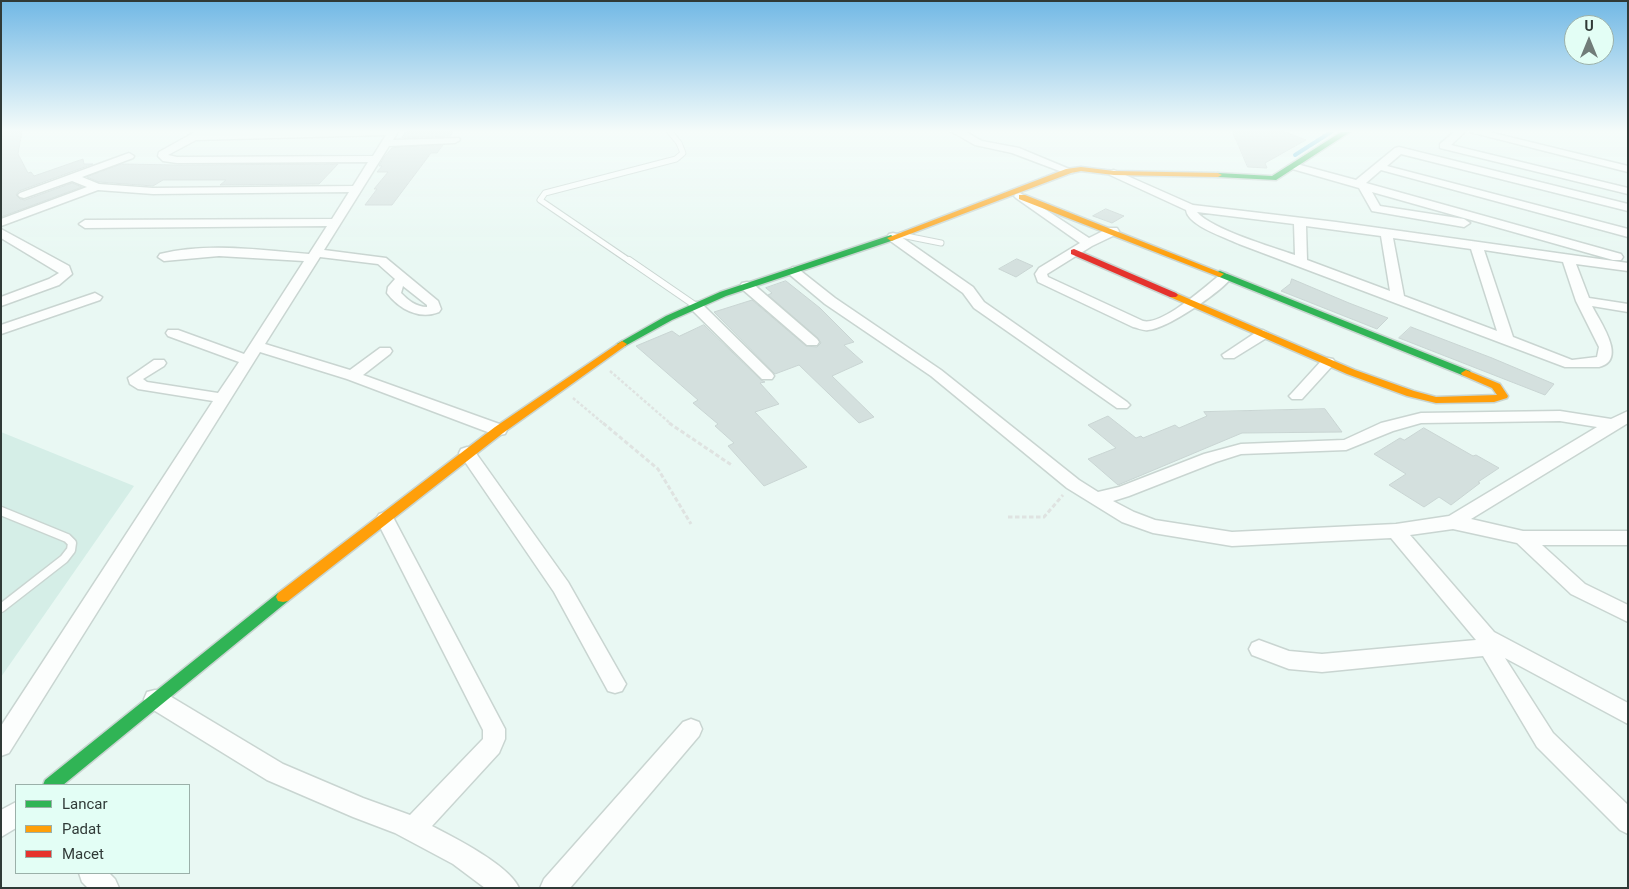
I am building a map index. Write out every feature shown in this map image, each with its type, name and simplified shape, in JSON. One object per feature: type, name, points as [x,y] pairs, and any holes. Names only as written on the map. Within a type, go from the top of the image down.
[{"type":"street","points":[[24,195],[82,173]]},
{"type":"street","points":[[1,746],[367,173]]},
{"type":"street","points":[[52,784],[324,564],[385,519],[467,453],[559,386],[640,332],[696,306],[747,286],[1018,195],[1064,173]]},
{"type":"street","points":[[1115,173],[1191,208],[1336,226],[1628,267]]},
{"type":"street","points":[[1189,173],[1273,178],[1281,173]]},
{"type":"street","points":[[1320,173],[1361,185],[1547,224]]},
{"type":"street","points":[[1361,185],[1373,173]]},
{"type":"street","points":[[1399,173],[1547,224],[1617,256]]},
{"type":"street","points":[[1492,173],[1628,208]]},
{"type":"street","points":[[1556,173],[1628,191]]},
{"type":"street","points":[[72,177],[97,187],[153,191],[357,189]]},
{"type":"street","points":[[1361,185],[1376,209],[1628,233]]},
{"type":"street","points":[[1,223],[97,187]]},
{"type":"street","points":[[1547,224],[1565,192]]},
{"type":"street","points":[[1018,195],[1226,276],[1480,379],[1496,386],[1503,396],[1494,399],[1451,400],[1425,398],[1328,362],[1074,252]]},
{"type":"street","points":[[1018,195],[1088,243]]},
{"type":"street","points":[[1191,208],[1192,215],[1242,241],[1570,364],[1599,363],[1604,359],[1606,347],[1583,301],[1569,260]]},
{"type":"street","points":[[85,224],[336,222]]},
{"type":"street","points":[[1300,223],[1301,262]]},
{"type":"street","points":[[1113,231],[1088,243],[1043,271],[1041,274],[1043,279],[1144,326],[1158,324],[1191,303],[1226,276]]},
{"type":"street","points":[[1,233],[65,269],[66,274],[54,282],[1,302]]},
{"type":"street","points":[[1387,234],[1398,300]]},
{"type":"street","points":[[896,236],[968,290],[979,305],[1122,405]]},
{"type":"street","points":[[1478,246],[1507,341]]},
{"type":"street","points":[[164,257],[182,254],[261,254],[382,261],[389,265],[402,279]]},
{"type":"street","points":[[793,270],[830,301],[936,373],[1073,484],[1128,517],[1153,526],[1182,532],[1232,539],[1396,532],[1453,522],[1628,416]]},
{"type":"street","points":[[747,286],[812,342]]},
{"type":"street","points":[[1,330],[95,297]]},
{"type":"street","points":[[1583,301],[1628,308]]},
{"type":"street","points":[[696,306],[767,376]]},
{"type":"street","points":[[173,333],[352,376],[499,430]]},
{"type":"street","points":[[1228,355],[1263,334]]},
{"type":"street","points":[[352,376],[385,351]]},
{"type":"street","points":[[159,362],[135,378],[135,381],[143,386],[223,398]]},
{"type":"street","points":[[1297,396],[1328,362]]},
{"type":"street","points":[[1096,499],[1122,492],[1210,458],[1241,449],[1346,446],[1387,427],[1421,418],[1560,416],[1613,425]]},
{"type":"street","points":[[467,453],[561,587],[615,684]]},
{"type":"street","points":[[385,519],[494,729],[491,746],[413,828]]},
{"type":"street","points":[[1453,522],[1523,538],[1628,538]]},
{"type":"street","points":[[1396,532],[1488,642],[1521,703],[1545,740],[1628,822]]},
{"type":"street","points":[[1523,538],[1578,589],[1628,614]]},
{"type":"street","points":[[1259,649],[1288,660],[1322,663],[1488,642],[1628,714]]},
{"type":"street","points":[[155,699],[276,772],[361,809],[413,828],[462,855],[506,888]]},
{"type":"street","points":[[553,888],[691,729]]},
{"type":"street","points":[[1,825],[15,815]]},
{"type":"street","points":[[92,874],[106,888]]},
{"type":"lane","points":[[621,173],[546,193],[540,200],[696,306]]},
{"type":"lane","points":[[896,236],[941,243]]},
{"type":"lane","points":[[1,511],[67,538],[72,543],[71,550],[64,559],[1,608]]},
{"type":"path","points":[[594,362],[631,388],[661,417],[733,466]]},
{"type":"path","points":[[559,386],[658,469],[691,524]]},
{"type":"path","points":[[1008,517],[1044,517],[1073,484]]},
{"type":"shaded area","points":[[1,432],[134,486],[1,677]]},
{"type":"building","points":[[1,173],[32,173],[34,176],[41,173],[67,173],[19,191],[16,195],[20,199],[25,200],[72,183],[82,187],[1,217]]},
{"type":"building","points":[[96,173],[329,173],[319,184],[220,185],[226,180],[163,180],[153,186],[99,182],[87,177]]},
{"type":"building","points":[[387,173],[416,173],[392,205],[365,205],[377,189],[374,189]]},
{"type":"building","points":[[1106,209],[1124,216],[1112,223],[1093,216]]},
{"type":"building","points":[[1017,259],[1033,266],[1016,277],[999,269]]},
{"type":"building","points":[[1292,279],[1388,318],[1377,329],[1281,291],[1290,284]]},
{"type":"building","points":[[786,281],[820,308],[854,342],[844,345],[863,362],[832,376],[874,417],[859,423],[799,365],[775,374],[714,312],[752,300],[806,346],[817,347],[821,343],[818,338],[768,295],[772,293],[766,288]]},
{"type":"building","points":[[704,325],[765,382],[760,383],[779,404],[755,412],[807,467],[764,486],[728,446],[734,443],[715,426],[718,424],[693,403],[698,400],[636,346],[672,331],[679,336]]},
{"type":"building","points":[[1411,327],[1554,384],[1545,395],[1399,338]]},
{"type":"building","points":[[1325,409],[1342,432],[1242,433],[1118,485],[1088,459],[1116,448],[1088,425],[1108,416],[1136,438],[1141,436],[1143,438],[1175,425],[1179,428],[1207,416],[1204,412]]},
{"type":"building","points":[[1424,428],[1473,456],[1476,455],[1499,468],[1478,482],[1480,483],[1451,505],[1439,497],[1424,507],[1389,485],[1406,474],[1374,454],[1400,438],[1404,440]]},
{"type":"traffic: fast","points":[[1218,175],[1273,178],[1280,173]]},
{"type":"traffic: fast","points":[[622,344],[669,318],[723,294],[891,238]]},
{"type":"traffic: fast","points":[[1220,274],[1466,373]]},
{"type":"traffic: fast","points":[[52,784],[283,597]]},
{"type":"traffic: slow","points":[[891,238],[1062,173]]},
{"type":"traffic: slow","points":[[1139,173],[1218,175]]},
{"type":"traffic: slow","points":[[1022,197],[1220,274]]},
{"type":"traffic: slow","points":[[1173,295],[1351,372],[1411,394],[1436,400],[1494,399],[1503,396],[1496,386],[1466,373]]},
{"type":"traffic: slow","points":[[283,597],[499,430],[622,344]]},
{"type":"traffic: jam","points":[[1074,252],[1173,295]]}]
